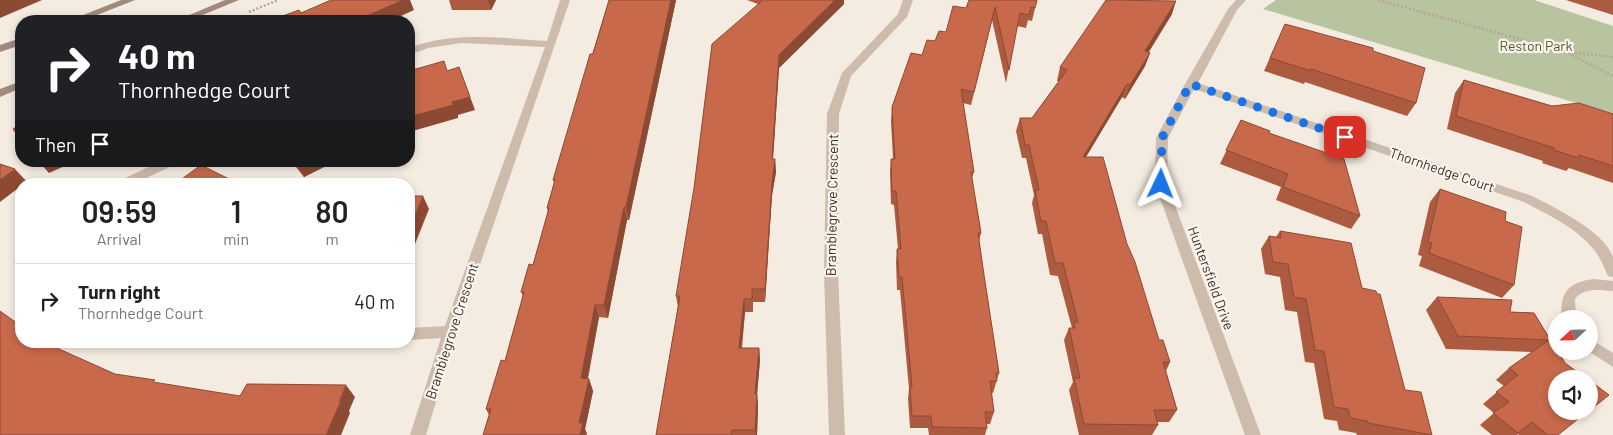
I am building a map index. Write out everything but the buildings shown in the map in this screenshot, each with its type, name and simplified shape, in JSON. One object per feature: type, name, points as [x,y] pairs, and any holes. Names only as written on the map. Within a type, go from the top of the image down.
[{"type":"main road","points":[[90,15],[130,0]]},
{"type":"main road","points":[[195,15],[234,0]]},
{"type":"main road","points":[[0,49],[15,43]]},
{"type":"main road","points":[[0,93],[15,87]]},
{"type":"street","name":"Bramblegrove Crescent","points":[[418,435],[450,332],[565,0]]},
{"type":"street","name":"Bramblegrove Crescent","points":[[837,435],[831,272],[833,114],[846,75],[904,14],[908,0]]},
{"type":"street","name":"Huntersfield Drive","points":[[1241,0],[1233,8],[1162,138],[1161,184],[1252,435]]},
{"type":"street","points":[[415,49],[458,40],[551,44]]},
{"type":"street","name":"Thornhedge Court","points":[[1190,84],[1528,200],[1566,219],[1597,242],[1609,260],[1613,272]]},
{"type":"street","points":[[136,178],[159,167]]},
{"type":"street","points":[[1567,310],[1566,306],[1570,294],[1580,286],[1597,284],[1613,286]]},
{"type":"street","points":[[415,334],[450,332]]},
{"type":"street","points":[[1598,350],[1613,361]]},
{"type":"path","points":[[1378,0],[1566,52],[1613,57]]},
{"type":"path","points":[[1566,52],[1613,76]]},
{"type":"green space","name":"Reston Park","points":[[1276,0],[1534,0],[1613,26],[1613,114],[1263,9]]},
{"type":"route","points":[[1161,184],[1162,138],[1190,84],[1345,137]]}]
